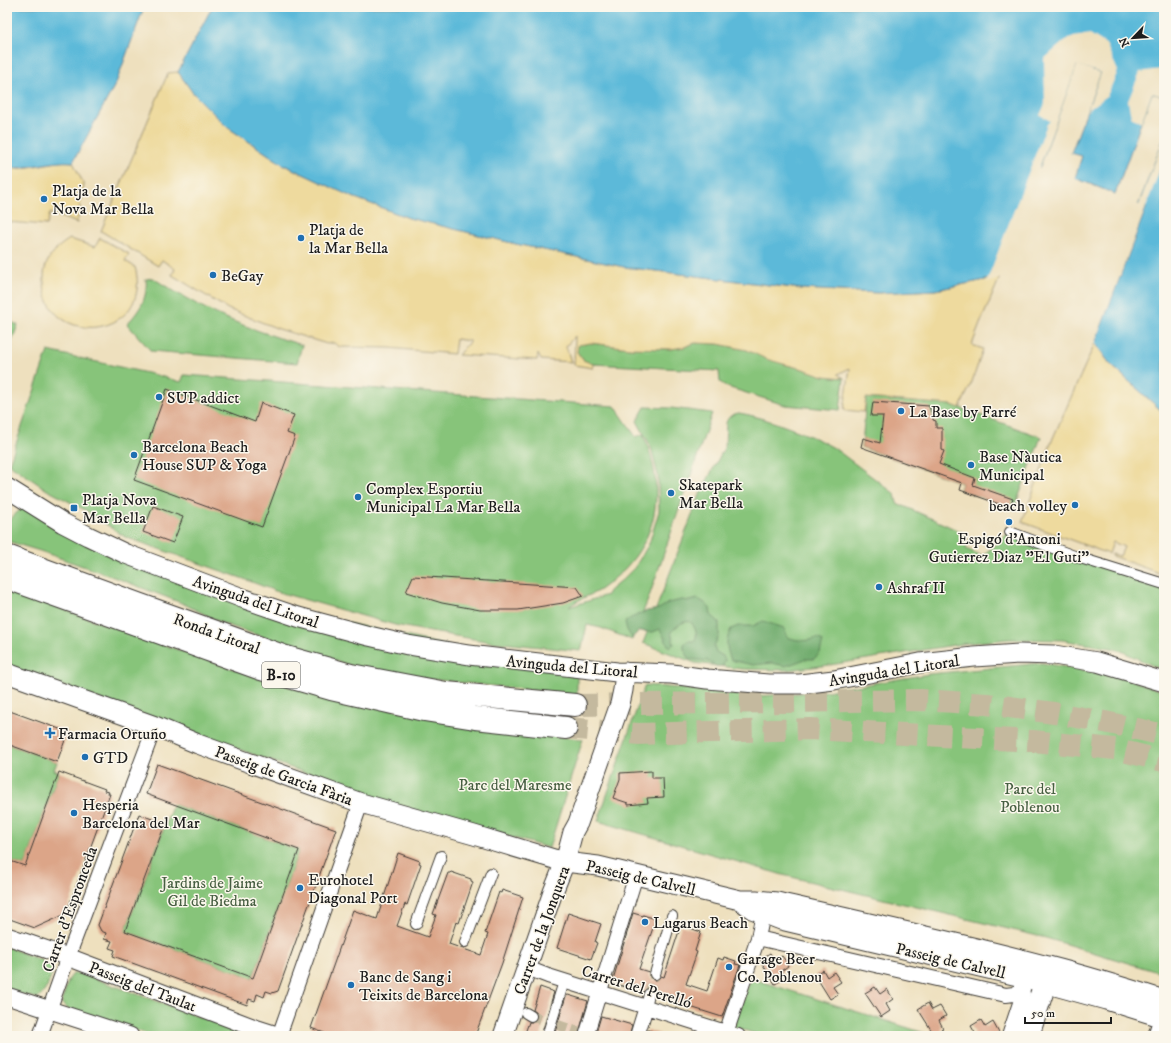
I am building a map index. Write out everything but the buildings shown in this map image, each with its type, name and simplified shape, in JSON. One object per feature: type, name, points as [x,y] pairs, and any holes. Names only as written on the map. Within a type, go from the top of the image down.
[{"type":"highway","name":"Ronda Litoral","points":[[7,556],[283,656],[350,675],[446,694],[575,705]]},
{"type":"highway","name":"Ronda Litoral","points":[[7,578],[261,670],[331,690],[424,710],[475,718],[566,728]]},
{"type":"main road","name":"Avinguda del Litoral","points":[[7,488],[88,536],[126,554],[245,599],[298,617],[382,639],[469,655],[586,669],[672,674],[731,682],[768,684],[800,684],[834,680],[920,663],[974,657],[1019,654],[1054,655],[1097,662],[1164,682]]},
{"type":"main road","name":"Carrer de la Jonquera","points":[[503,1036],[620,704],[625,672]]},
{"type":"main road","name":"Passeig de Garcia Fària","points":[[7,673],[155,726],[198,744],[361,803],[474,834],[565,862]]},
{"type":"main road","points":[[531,852],[557,845],[564,841],[576,828]]},
{"type":"main road","name":"Passeig de Calvell","points":[[565,862],[598,866],[740,900],[777,902],[1050,966],[1086,976],[1163,1012]]},
{"type":"main road","name":"Passeig de Calvell","points":[[740,900],[752,909],[764,914],[801,925],[1020,982],[1043,985],[1163,1012]]},
{"type":"street","points":[[1010,532],[1077,557],[1164,584]]},
{"type":"street","name":"Carrer d'Espronceda","points":[[40,1036],[68,957],[155,726]]},
{"type":"street","points":[[279,1036],[361,803]]},
{"type":"street","points":[[416,924],[441,856]]},
{"type":"street","points":[[464,942],[491,873]]},
{"type":"street","points":[[585,1035],[600,992],[636,875]]},
{"type":"street","points":[[730,1035],[764,914]]},
{"type":"street","points":[[656,974],[672,916]]},
{"type":"street","name":"Passeig del Taulat","points":[[7,936],[68,957],[279,1036]]},
{"type":"street","name":"Passeig de Calvell","points":[[758,938],[1006,995],[1014,994],[1020,982]]},
{"type":"street","name":"Carrer del Perelló","points":[[527,968],[600,992],[647,1001],[730,1035]]},
{"type":"street","points":[[1009,1036],[1024,994],[1020,982]]},
{"type":"street","points":[[1020,1036],[1043,985]]},
{"type":"street","points":[[1032,1036],[1043,985]]},
{"type":"street","points":[[547,1036],[562,988]]},
{"type":"street","points":[[7,996],[130,1036]]},
{"type":"street","points":[[636,1036],[647,1001]]},
{"type":"street","points":[[1156,1036],[1163,1012]]},
{"type":"green space","points":[[153,278],[170,289],[223,317],[302,345],[297,363],[151,351],[127,324],[136,314],[142,303],[146,292],[146,279]]},
{"type":"green space","points":[[7,320],[18,325],[7,354]]},
{"type":"green space","points":[[591,343],[630,348],[671,349],[684,347],[695,343],[718,344],[747,350],[787,365],[824,376],[844,378],[840,410],[785,405],[727,387],[720,382],[719,371],[593,364],[583,360],[577,352],[578,345]]},
{"type":"green space","name":"Complex Esportiu Municipal La Mar Bella","points":[[48,351],[181,382],[184,375],[615,406],[636,437],[643,434],[651,456],[655,477],[656,498],[653,518],[647,536],[637,554],[623,571],[601,589],[577,601],[569,607],[607,595],[609,591],[635,567],[649,544],[659,511],[658,476],[651,447],[637,421],[645,407],[671,408],[712,413],[649,597],[632,640],[601,628],[587,625],[581,651],[492,642],[395,625],[278,592],[125,537],[87,511],[47,490],[9,464]]},
{"type":"green space","name":"Base Nàutica Municipal","points":[[866,398],[952,405],[1041,437],[1014,509],[960,490],[962,483],[861,447]]},
{"type":"green space","points":[[739,413],[758,417],[791,428],[834,448],[895,494],[897,503],[966,534],[965,538],[968,540],[966,549],[982,556],[1010,532],[1164,586],[1164,671],[1117,649],[1062,640],[1008,639],[961,644],[830,665],[787,670],[741,669],[695,663],[643,643],[701,492],[725,446],[726,423],[731,416]]},
{"type":"green space","points":[[23,507],[198,589],[577,675],[577,695],[419,678],[358,668],[224,624],[184,604],[119,579],[7,541],[7,522]]},
{"type":"green space","name":"Parc del Maresme","points":[[7,589],[274,683],[488,730],[583,739],[549,848],[386,802],[7,666]]},
{"type":"green space","points":[[698,599],[710,608],[711,615],[719,622],[719,636],[714,646],[716,652],[723,656],[725,660],[723,666],[715,666],[707,661],[689,659],[684,649],[684,644],[687,641],[694,641],[696,636],[695,629],[691,622],[683,623],[671,632],[674,644],[669,647],[660,629],[653,632],[639,631],[632,638],[627,630],[625,622],[647,611],[659,609],[668,603]]},
{"type":"green space","points":[[763,621],[784,628],[787,637],[799,640],[817,638],[823,641],[820,653],[814,659],[805,659],[786,666],[772,663],[753,665],[731,660],[727,644],[731,629],[738,626],[753,626]]},
{"type":"green space","name":"Parc del Poblenou","points":[[1042,663],[1123,677],[1164,692],[1164,974],[1046,938],[783,875],[598,821],[645,685],[760,696],[827,691],[929,674]]},
{"type":"green space","points":[[7,744],[57,762],[54,770],[59,772],[25,866],[7,860]]},
{"type":"green space","name":"Jardins de Jaime Gil de Biedma","points":[[173,804],[299,850],[253,978],[125,931]]},
{"type":"green space","points":[[7,947],[47,962],[51,965],[52,972],[50,981],[40,997],[31,997],[7,989]]},
{"type":"green space","points":[[79,973],[252,1036],[154,1036],[68,1009],[63,1005],[62,1000],[69,979],[73,974]]},
{"type":"green space","points":[[750,978],[934,1036],[763,1036],[734,1027]]},
{"type":"sand","name":"Platja de la Mar Bella","points":[[178,72],[193,93],[227,127],[284,165],[350,196],[409,218],[516,244],[624,267],[801,289],[878,293],[935,290],[1000,277],[972,345],[983,349],[972,382],[960,408],[952,405],[866,398],[864,412],[844,410],[850,368],[838,374],[844,378],[824,376],[766,359],[747,350],[718,344],[695,343],[684,347],[671,349],[630,348],[591,343],[578,345],[577,352],[583,360],[593,364],[593,368],[574,365],[575,336],[566,346],[571,362],[541,360],[538,354],[537,360],[458,355],[470,341],[456,339],[454,354],[389,348],[340,347],[334,343],[327,344],[279,329],[228,309],[172,275],[175,269],[162,260],[158,266],[101,231],[168,73]]},
{"type":"sand","name":"Platja de la Nova Mar Bella","points":[[64,161],[73,162],[84,185],[77,223],[50,213],[47,225],[7,222],[7,168],[18,169]]},
{"type":"sand","points":[[100,238],[129,254],[125,261],[135,267],[137,291],[129,310],[114,322],[96,327],[77,326],[60,317],[48,301],[44,277],[46,265],[56,250],[70,239],[95,247]]},
{"type":"sand","points":[[1095,343],[1110,364],[1164,413],[1164,575],[1112,556],[1112,554],[1120,556],[1124,547],[1113,542],[1109,554],[1022,522],[1053,438]]},
{"type":"water","points":[[7,7],[144,7],[116,83],[73,162],[56,162],[7,168]]},
{"type":"water","points":[[212,7],[1164,7],[1164,97],[1152,93],[1115,194],[1075,178],[1082,156],[1071,153],[1101,73],[1077,64],[1000,277],[935,290],[878,293],[802,289],[624,267],[516,244],[409,218],[350,196],[284,165],[227,127],[193,93],[178,72]]},
{"type":"water","points":[[1164,137],[1164,413],[1110,364],[1095,343],[1146,208],[1138,206]]},
{"type":"pier","points":[[1090,34],[1106,44],[1118,71],[1107,96],[1087,111],[1101,73],[1077,65],[1039,168],[1041,169],[1002,278],[986,283],[1047,124],[1050,121],[1040,115],[1045,104],[1044,59],[1068,38]]},
{"type":"pier","points":[[1161,69],[1164,70],[1164,97],[1152,93],[1141,123],[1131,117],[1128,101],[1140,72]]},
{"type":"pier","points":[[1164,137],[1164,164],[1162,164],[1094,345],[1093,342],[1144,209],[1137,207],[1137,205],[1139,205]]},
{"type":"tunnel","points":[[575,705],[921,700],[987,704],[1054,713],[1164,735]]},
{"type":"tunnel","points":[[566,728],[639,734],[810,729],[1033,741],[1115,749],[1164,761]]},
{"type":"tunnel","points":[[649,994],[655,974]]},
{"type":"tunnel","points":[[531,1016],[546,1021]]},
{"type":"tunnel","points":[[558,1025],[579,1032]]},
{"type":"place","name":"Platja de la Nova Mar Bella","points":[[44,199]]},
{"type":"place","name":"Platja de la Mar Bella","points":[[301,238]]},
{"type":"place","name":"BeGay","points":[[213,275]]},
{"type":"place","name":"SUP addict","points":[[159,397]]},
{"type":"place","name":"La Base by Farré","points":[[901,411]]},
{"type":"place","name":"Barcelona Beach House SUP & Yoga","points":[[134,455]]},
{"type":"place","name":"Base Nàutica Municipal","points":[[971,465]]},
{"type":"place","name":"Skatepark Mar Bella","points":[[671,493]]},
{"type":"place","name":"Complex Esportiu Municipal La Mar Bella","points":[[358,497]]},
{"type":"place","name":"beach volley","points":[[1075,505]]},
{"type":"place","name":"Platja Nova Mar Bella","points":[[74,508]]},
{"type":"place","name":"Espigó d'Antoni Gutierrez Diaz \"El Guti\"","points":[[1009,522]]},
{"type":"place","name":"Ashraf II","points":[[879,587]]},
{"type":"place","name":"Farmacia Ortuño","points":[[50,733]]},
{"type":"place","name":"GTD","points":[[85,757]]},
{"type":"place","name":"Hesperia Barcelona del Mar","points":[[74,813]]},
{"type":"place","name":"Eurohotel Diagonal Port","points":[[300,888]]},
{"type":"place","name":"Lugarus Beach","points":[[645,922]]},
{"type":"place","name":"Garage Beer Co. Poblenou","points":[[729,967]]},
{"type":"place","name":"Banc de Sang i Teixits de Barcelona","points":[[351,985]]}]
